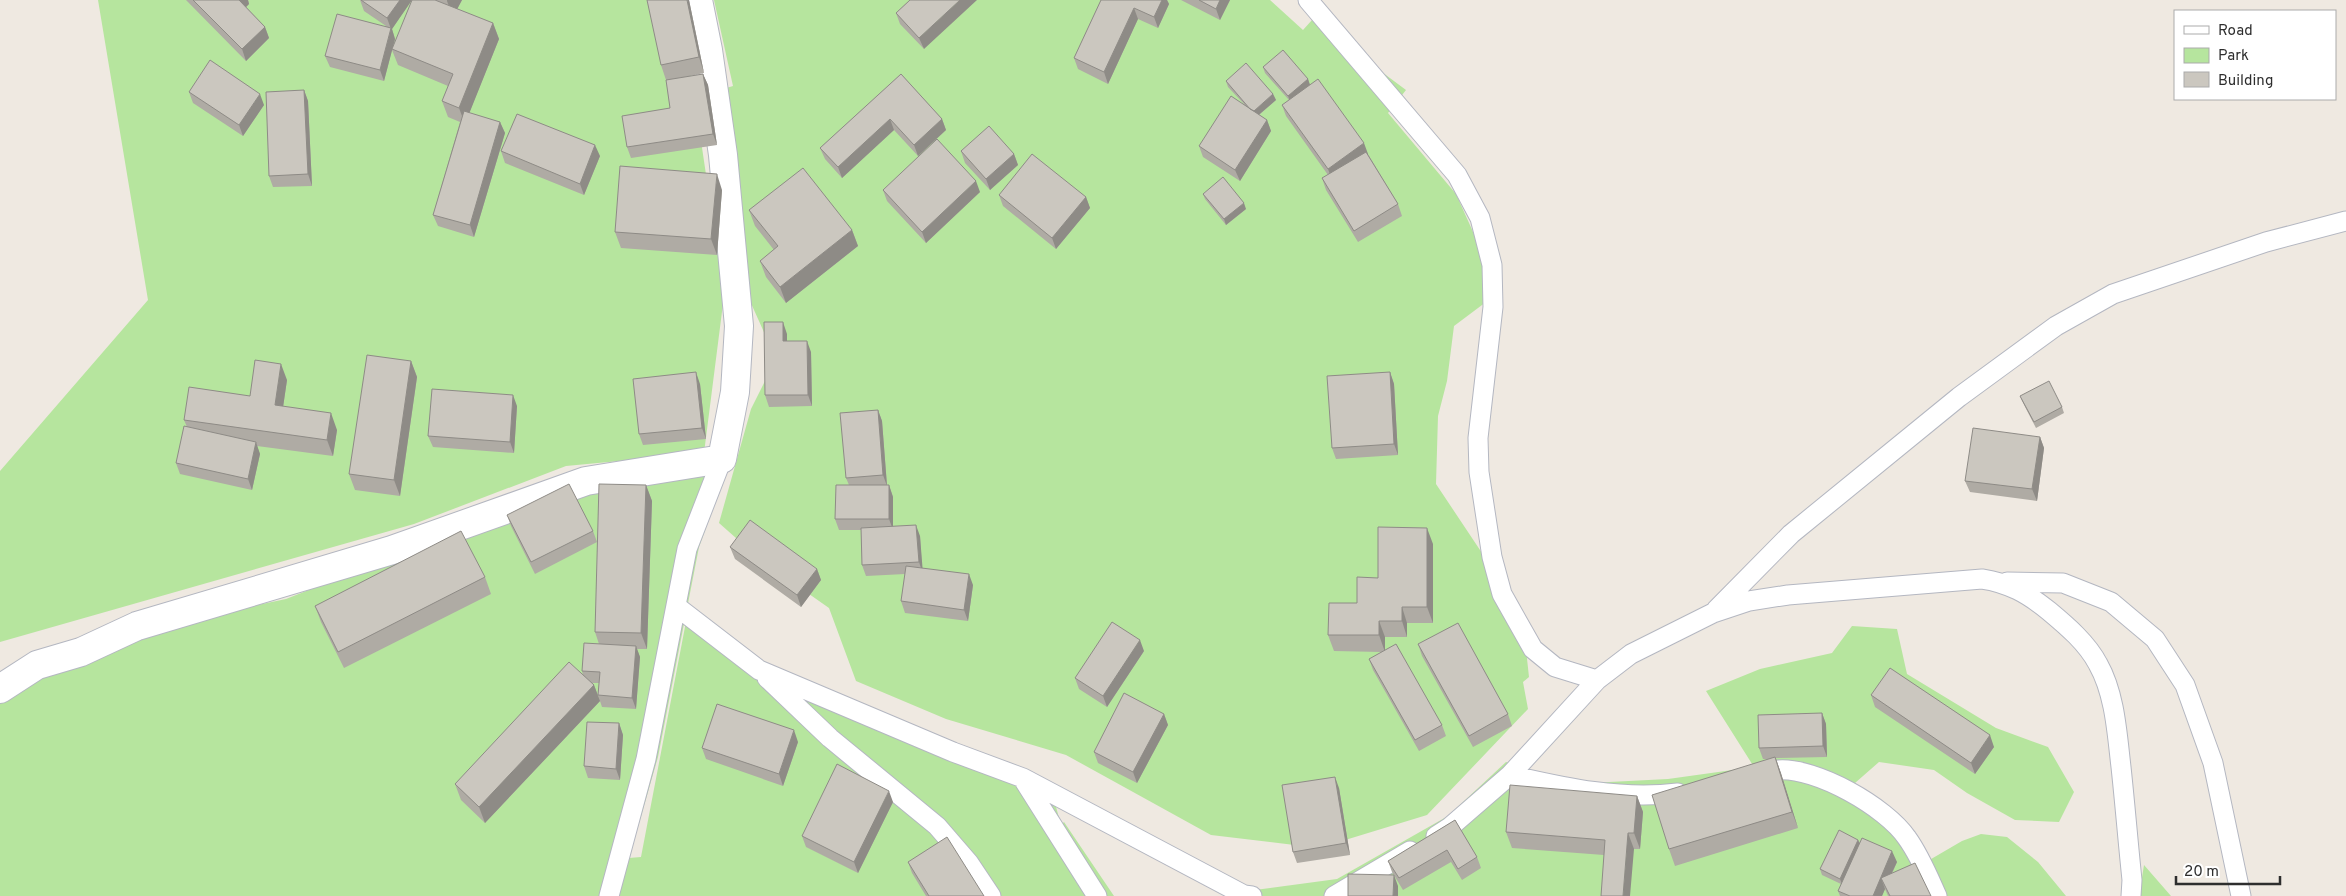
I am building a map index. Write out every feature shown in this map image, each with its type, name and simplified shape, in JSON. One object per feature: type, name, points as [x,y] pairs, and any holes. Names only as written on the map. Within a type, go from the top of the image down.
[{"type":"street","points":[[0,689],[37,665],[81,652],[137,626],[392,550],[586,481],[722,459],[736,392],[739,326],[723,155],[708,50],[698,0]]},
{"type":"lane","points":[[1308,0],[1457,175],[1480,218],[1492,265],[1493,307],[1478,438],[1479,472],[1492,557],[1502,594],[1532,649],[1554,667],[1597,680]]},
{"type":"lane","points":[[1713,612],[1791,534],[1959,397],[2056,326],[2113,294],[2266,242],[2346,221]]},
{"type":"lane","points":[[609,896],[646,759],[687,549],[722,459]]},
{"type":"lane","points":[[1334,896],[1450,827],[1510,776],[1597,680],[1631,654],[1713,612],[1749,601],[1788,595],[1982,579],[2001,582],[2063,583],[2111,602],[2155,639],[2185,685],[2213,763],[2241,896]]},
{"type":"lane","points":[[2001,582],[2019,590],[2037,602],[2065,625],[2089,652],[2103,674],[2117,729],[2132,880],[2131,896]]},
{"type":"lane","points":[[676,606],[759,670],[830,738],[937,826],[969,863],[991,896]]},
{"type":"lane","points":[[759,670],[953,752],[1023,778],[1244,895],[1252,896]]},
{"type":"lane","points":[[1733,780],[1779,770],[1798,772],[1852,792],[1883,812],[1906,836],[1922,862],[1937,896]]},
{"type":"lane","points":[[1510,776],[1567,789],[1619,795],[1649,797],[1697,790]]},
{"type":"lane","points":[[1023,778],[1097,896]]},
{"type":"green space","points":[[98,0],[677,0],[684,26],[724,296],[704,453],[566,466],[414,524],[0,642],[0,471],[148,300]]},
{"type":"green space","points":[[714,0],[1270,0],[1303,30],[1312,20],[1406,90],[1388,113],[1456,194],[1487,263],[1490,299],[1454,326],[1447,381],[1438,416],[1436,484],[1522,613],[1529,677],[1523,682],[1528,709],[1427,815],[1319,848],[1211,835],[1066,755],[946,719],[856,681],[829,608],[762,561],[719,523],[751,409],[776,359],[750,301],[723,89],[733,86]]},
{"type":"green space","points":[[728,467],[699,547],[658,757],[629,858],[641,857],[689,606],[789,689],[1053,796],[1061,825],[1064,822],[1114,896],[0,896],[0,677],[7,667],[50,672],[159,626],[286,599],[413,549],[583,487]]},
{"type":"green space","points":[[1852,626],[1897,629],[1907,674],[1996,728],[2048,747],[2074,792],[2059,822],[2015,820],[1967,793],[1934,770],[1879,762],[1855,783],[1903,826],[1926,862],[1962,841],[1981,834],[2007,837],[2038,862],[2066,896],[1251,896],[1255,890],[1337,879],[1448,816],[1506,762],[1570,784],[1668,779],[1754,767],[1706,691],[1760,669],[1832,653]]},
{"type":"green space","points":[[2144,865],[2171,896],[2139,896]]},
{"type":"building","points":[[193,0],[239,0],[265,27],[242,49]]},
{"type":"building","points":[[361,0],[400,0],[387,18]]},
{"type":"building","points":[[412,0],[435,0],[493,23],[459,108],[442,101],[453,74],[392,49]]},
{"type":"building","points":[[647,0],[687,0],[699,57],[661,65]]},
{"type":"building","points":[[910,0],[960,0],[919,38],[896,13]]},
{"type":"building","points":[[1101,0],[1162,0],[1154,17],[1134,8],[1104,72],[1074,58]]},
{"type":"building","points":[[1199,0],[1220,0],[1216,9]]},
{"type":"building","points":[[337,14],[391,28],[380,70],[325,56]]},
{"type":"building","points":[[1283,50],[1308,79],[1288,96],[1263,67]]},
{"type":"building","points":[[210,60],[260,94],[239,125],[189,92]]},
{"type":"building","points":[[1246,63],[1273,94],[1254,111],[1250,109],[1226,81]]},
{"type":"building","points":[[703,74],[713,134],[627,147],[622,116],[670,108],[666,80]]},
{"type":"building","points":[[901,74],[942,119],[914,145],[890,119],[838,167],[820,148]]},
{"type":"building","points":[[1318,79],[1364,143],[1328,169],[1282,105]]},
{"type":"building","points":[[304,90],[308,174],[269,176],[266,92]]},
{"type":"building","points":[[1231,96],[1267,120],[1235,170],[1199,146]]},
{"type":"building","points":[[464,111],[500,122],[470,225],[433,215]]},
{"type":"building","points":[[517,114],[595,145],[580,184],[501,151]]},
{"type":"building","points":[[989,126],[1014,154],[986,179],[961,151]]},
{"type":"building","points":[[937,139],[976,181],[922,232],[883,190]]},
{"type":"building","points":[[1366,152],[1398,204],[1354,231],[1322,178]]},
{"type":"building","points":[[1032,154],[1086,197],[1052,238],[999,195]]},
{"type":"building","points":[[620,166],[717,174],[711,239],[615,232]]},
{"type":"building","points":[[803,168],[852,230],[780,287],[760,261],[778,246],[749,210]]},
{"type":"building","points":[[1223,177],[1244,203],[1224,219],[1203,194]]},
{"type":"building","points":[[764,322],[783,322],[783,341],[807,341],[808,395],[765,395]]},
{"type":"building","points":[[367,355],[411,361],[394,480],[349,474]]},
{"type":"building","points":[[255,360],[281,364],[275,405],[331,413],[327,440],[184,420],[189,387],[250,396]]},
{"type":"building","points":[[696,372],[702,428],[639,434],[633,379]]},
{"type":"building","points":[[1390,372],[1394,444],[1332,448],[1327,376]]},
{"type":"building","points":[[2049,381],[2062,407],[2034,422],[2020,396]]},
{"type":"building","points":[[432,389],[513,395],[510,442],[428,436]]},
{"type":"building","points":[[878,410],[883,475],[846,478],[840,413]]},
{"type":"building","points":[[184,426],[256,442],[248,479],[176,463]]},
{"type":"building","points":[[1973,428],[2040,437],[2032,489],[1965,481]]},
{"type":"building","points":[[569,484],[593,531],[531,562],[507,515]]},
{"type":"building","points":[[599,484],[646,485],[641,633],[595,632]]},
{"type":"building","points":[[836,485],[889,485],[889,519],[835,519]]},
{"type":"building","points":[[750,520],[817,569],[797,595],[730,547]]},
{"type":"building","points":[[916,525],[919,562],[862,565],[861,528]]},
{"type":"building","points":[[1378,527],[1427,528],[1427,607],[1402,607],[1402,621],[1379,621],[1379,635],[1328,635],[1329,603],[1357,603],[1357,577],[1378,578]]},
{"type":"building","points":[[461,531],[485,577],[338,652],[315,606]]},
{"type":"building","points":[[906,566],[969,574],[964,610],[901,601]]},
{"type":"building","points":[[1112,622],[1140,640],[1103,696],[1075,678]]},
{"type":"building","points":[[1458,623],[1508,714],[1469,736],[1418,644]]},
{"type":"building","points":[[584,643],[636,646],[632,698],[598,695],[600,672],[582,671]]},
{"type":"building","points":[[1396,644],[1442,725],[1415,740],[1369,659]]},
{"type":"building","points":[[569,662],[594,685],[479,807],[455,784]]},
{"type":"building","points":[[1890,668],[1990,735],[1971,763],[1871,695]]},
{"type":"building","points":[[1124,693],[1164,714],[1133,772],[1094,752]]},
{"type":"building","points":[[717,704],[794,730],[779,774],[702,748]]},
{"type":"building","points":[[1822,713],[1823,746],[1759,748],[1758,715]]},
{"type":"building","points":[[587,722],[619,723],[616,769],[584,766]]},
{"type":"building","points":[[1775,757],[1792,812],[1669,849],[1652,795]]},
{"type":"building","points":[[837,764],[889,791],[854,862],[802,836]]},
{"type":"building","points":[[1335,777],[1346,843],[1293,852],[1282,785]]},
{"type":"building","points":[[1510,785],[1637,796],[1634,833],[1628,833],[1623,896],[1601,896],[1605,840],[1506,832]]},
{"type":"building","points":[[1455,820],[1477,857],[1458,869],[1447,850],[1399,878],[1388,861]]},
{"type":"building","points":[[1839,830],[1858,840],[1840,879],[1820,869]]},
{"type":"building","points":[[947,837],[984,896],[929,896],[908,862]]},
{"type":"building","points":[[1862,838],[1892,851],[1873,896],[1850,896],[1838,891]]},
{"type":"building","points":[[1915,863],[1931,896],[1890,896],[1881,878]]},
{"type":"building","points":[[1348,874],[1394,875],[1393,896],[1348,896]]}]
